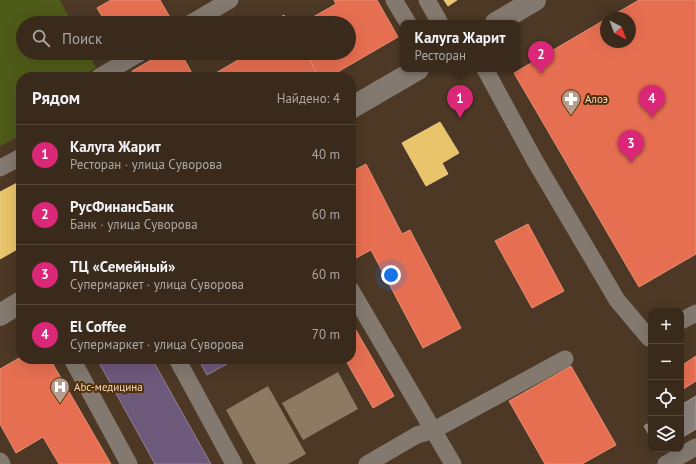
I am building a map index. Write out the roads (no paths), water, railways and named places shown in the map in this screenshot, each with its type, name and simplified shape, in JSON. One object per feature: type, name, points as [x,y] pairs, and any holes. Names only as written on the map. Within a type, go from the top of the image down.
[{"type":"street","points":[[501,20],[535,0]]},
{"type":"street","points":[[356,105],[413,72]]},
{"type":"street","points":[[0,315],[16,305]]},
{"type":"lane","points":[[203,16],[230,0]]},
{"type":"lane","points":[[394,0],[406,20]]},
{"type":"lane","points":[[427,0],[438,20]]},
{"type":"lane","points":[[107,72],[128,60]]},
{"type":"lane","points":[[487,72],[535,161],[617,300],[648,338]]},
{"type":"lane","points":[[0,168],[16,160]]},
{"type":"lane","points":[[357,313],[434,430],[453,464]]},
{"type":"lane","points":[[684,319],[696,313]]},
{"type":"lane","points":[[366,464],[417,435],[434,430],[565,359]]},
{"type":"lane","points":[[75,364],[129,464]]},
{"type":"lane","points":[[180,364],[234,464]]},
{"type":"lane","points":[[666,464],[696,448]]},
{"type":"place","name":"РусФинансБанк","points":[[541,74]]},
{"type":"place","name":"Алоэ","points":[[571,116]]},
{"type":"place","name":"Калуга Жарит","points":[[460,118]]},
{"type":"place","name":"El Coffee","points":[[652,118]]},
{"type":"place","name":"ТЦ «Семейный»","points":[[631,163]]},
{"type":"place","name":"Abc-медицина","points":[[60,404]]}]
